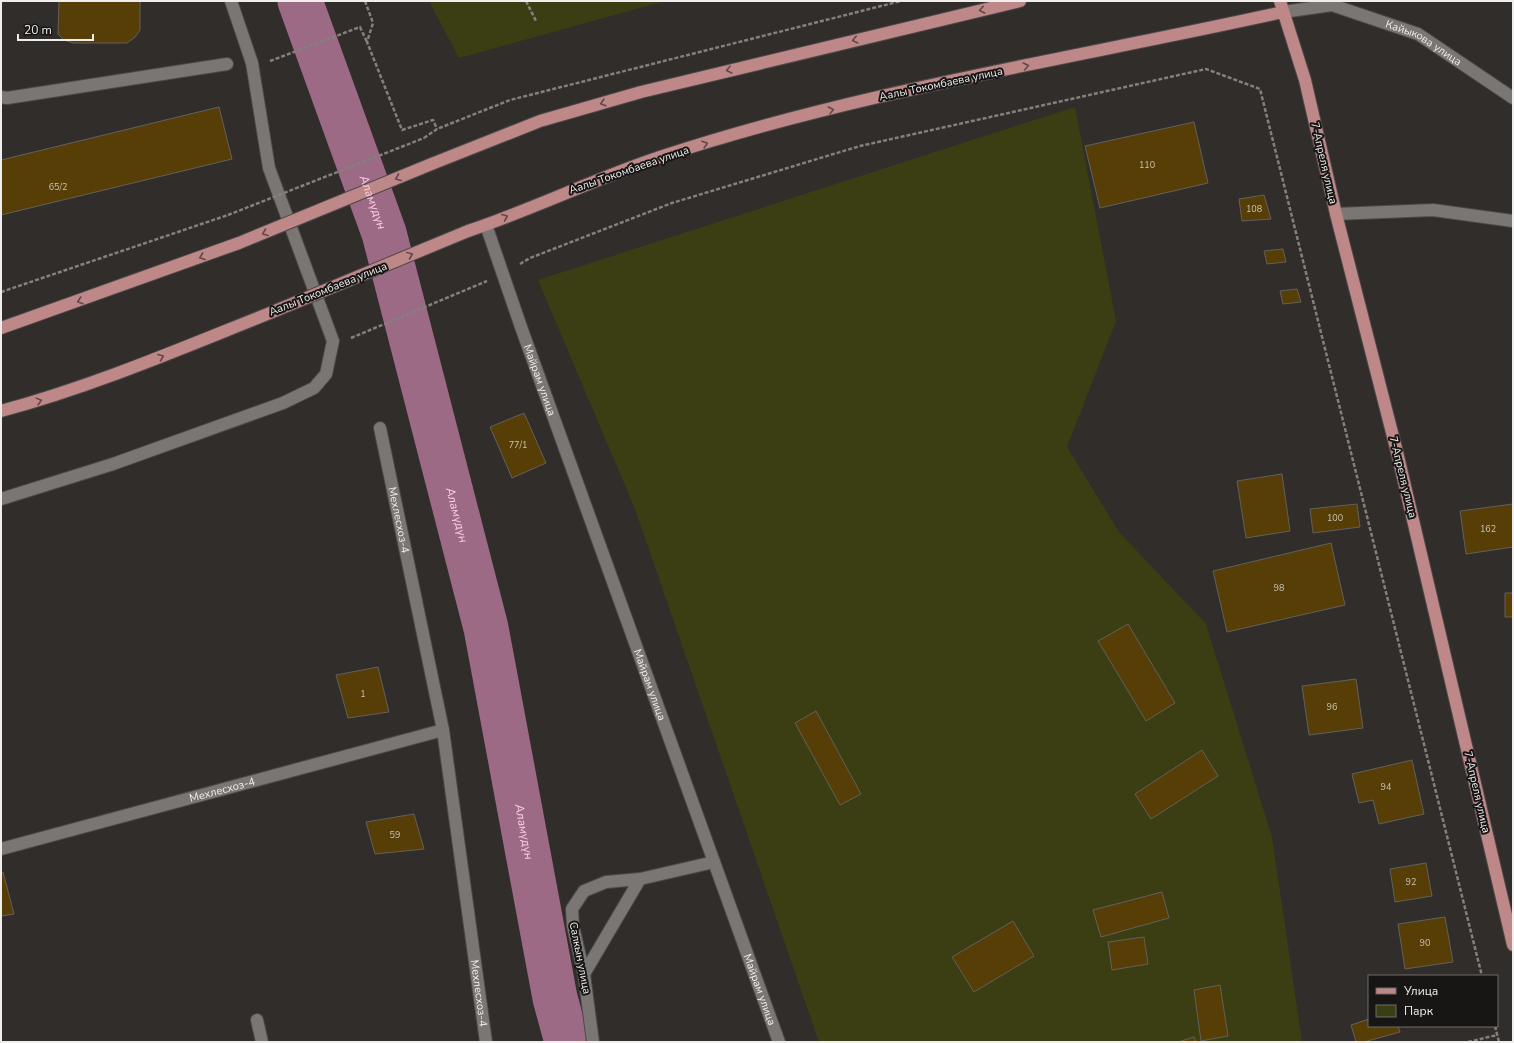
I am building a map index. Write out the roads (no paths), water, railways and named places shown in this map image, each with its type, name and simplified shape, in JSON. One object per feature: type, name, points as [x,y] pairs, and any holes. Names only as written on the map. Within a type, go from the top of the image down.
[{"type":"main road","points":[[1,328],[238,243],[540,121],[641,92],[1020,1]]},
{"type":"main road","name":"7-Апреля улица","points":[[1282,7],[1305,80],[1336,214],[1397,452],[1513,944]]},
{"type":"main road","name":"Аалы Токомбаева улица","points":[[1,411],[46,399],[116,375],[567,191],[662,156],[761,128],[893,94],[1282,7]]},
{"type":"street","points":[[1,500],[113,464],[283,403],[314,388],[326,374],[333,341],[269,168],[252,63],[231,1]]},
{"type":"street","points":[[1282,7],[1329,3]]},
{"type":"street","name":"Кайыкова улица","points":[[1329,3],[1418,34],[1513,98]]},
{"type":"street","points":[[1,97],[15,97],[227,64]]},
{"type":"street","points":[[1336,214],[1434,210],[1513,221]]},
{"type":"street","name":"Майрам улица","points":[[486,225],[504,273],[520,327],[779,1042]]},
{"type":"street","name":"Мехлесхоз-4","points":[[380,428],[444,730],[486,1042]]},
{"type":"street","name":"Мехлесхоз-4","points":[[1,849],[444,730]]},
{"type":"street","name":"Салкын улица","points":[[594,1042],[584,974],[573,926],[572,909],[584,891],[606,882],[640,879],[714,862]]},
{"type":"street","points":[[584,974],[640,879]]},
{"type":"street","points":[[257,1020],[262,1042]]},
{"type":"waterway","name":"Аламүдүн","points":[[300,1],[384,233],[486,628],[555,998],[567,1042]]}]
